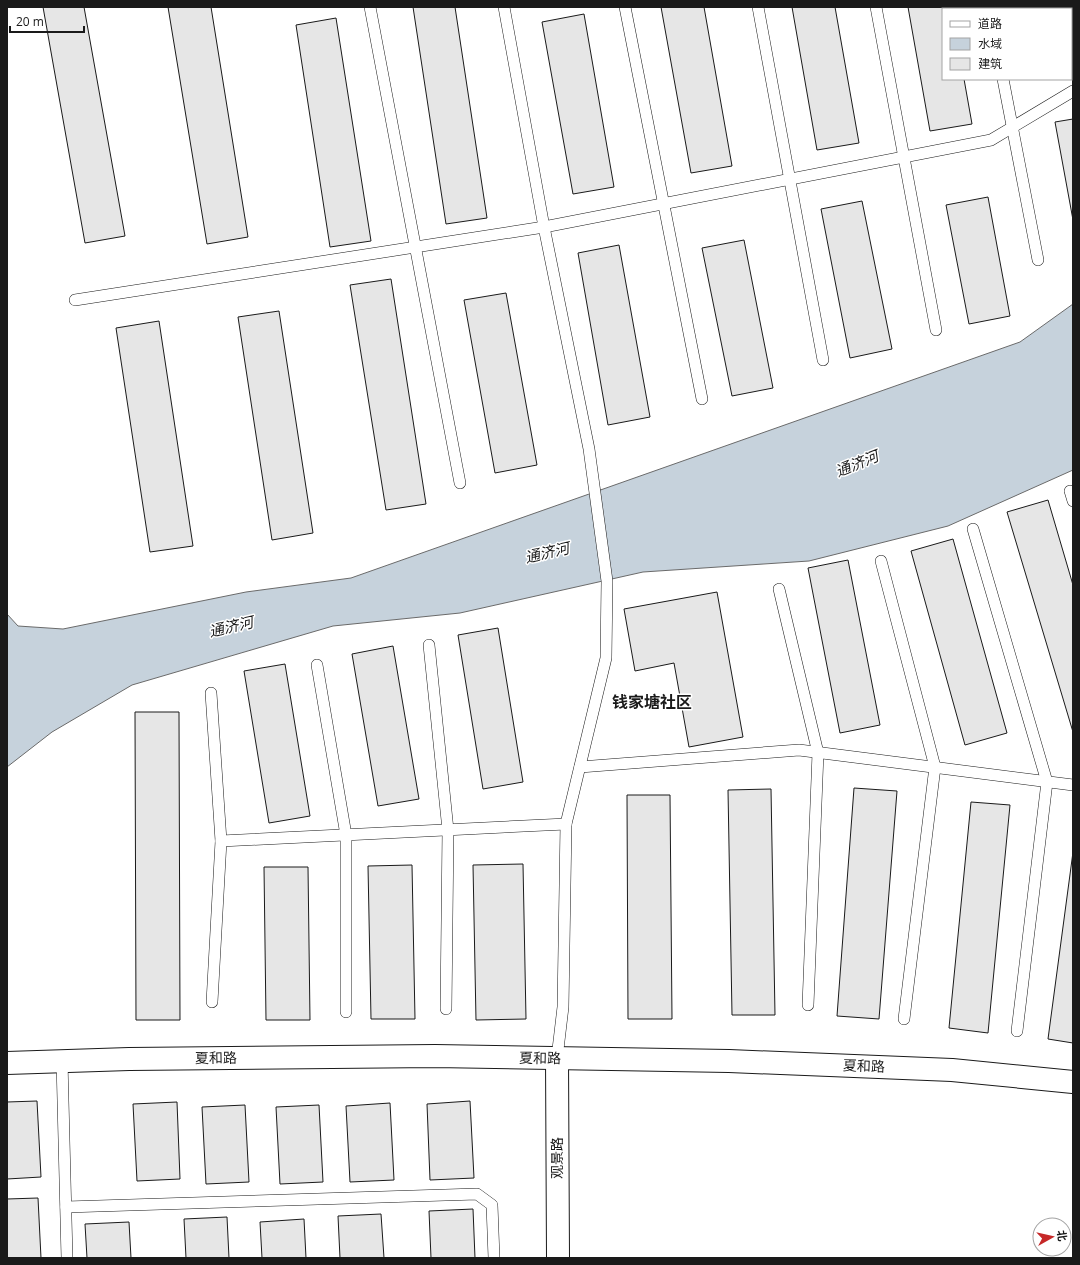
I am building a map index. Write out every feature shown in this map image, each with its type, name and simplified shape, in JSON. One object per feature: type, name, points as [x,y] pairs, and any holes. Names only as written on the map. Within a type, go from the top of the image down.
[{"type":"street","name":"夏和路","points":[[7,1064],[129,1059],[435,1056],[557,1058],[729,1061],[952,1070],[1073,1082]]},
{"type":"street","name":"观景路","points":[[557,1058],[558,1258]]},
{"type":"lane","points":[[370,7],[460,483]]},
{"type":"lane","points":[[504,7],[544,227],[588,449],[607,581],[606,658],[566,824],[563,1007],[557,1058]]},
{"type":"lane","points":[[624,7],[702,399]]},
{"type":"lane","points":[[758,7],[823,360]]},
{"type":"lane","points":[[876,7],[936,330]]},
{"type":"lane","points":[[1003,80],[1038,260]]},
{"type":"lane","points":[[75,300],[544,227],[991,140],[1073,91]]},
{"type":"lane","points":[[973,529],[1047,782],[1017,1031]]},
{"type":"lane","points":[[881,561],[935,767],[904,1019]]},
{"type":"lane","points":[[779,589],[818,753],[808,1005]]},
{"type":"lane","points":[[430,644],[448,830],[446,1009]]},
{"type":"lane","points":[[317,665],[346,835],[346,1012]]},
{"type":"lane","points":[[211,693],[221,841],[212,1002]]},
{"type":"lane","points":[[580,768],[799,750],[1073,785]]},
{"type":"lane","points":[[221,841],[566,824]]},
{"type":"lane","points":[[62,1061],[67,1258]]},
{"type":"lane","points":[[66,1207],[477,1194],[492,1206],[494,1258]]},
{"type":"water","name":"通济河","points":[[1073,304],[1073,470],[948,526],[809,561],[643,572],[460,613],[333,626],[132,685],[52,732],[7,767],[7,614],[18,626],[63,629],[246,592],[351,578],[1020,342]]},
{"type":"building","points":[[43,7],[84,7],[125,236],[85,243]]},
{"type":"building","points":[[168,7],[211,7],[248,237],[207,244]]},
{"type":"building","points":[[413,7],[455,7],[487,218],[446,224]]},
{"type":"building","points":[[661,7],[704,7],[732,166],[691,173]]},
{"type":"building","points":[[792,7],[835,7],[859,143],[817,150]]},
{"type":"building","points":[[908,7],[951,7],[942,8],[942,80],[964,80],[972,124],[930,131]]},
{"type":"building","points":[[1073,7],[1073,55],[1072,8],[1031,8]]},
{"type":"building","points":[[584,14],[614,187],[573,194],[542,22]]},
{"type":"building","points":[[336,18],[371,241],[330,247],[296,25]]},
{"type":"building","points":[[1073,119],[1073,220],[1055,122]]},
{"type":"building","points":[[988,197],[1010,316],[969,324],[946,205]]},
{"type":"building","points":[[862,201],[892,349],[850,358],[821,209]]},
{"type":"building","points":[[744,240],[773,388],[732,396],[702,248]]},
{"type":"building","points":[[619,245],[650,417],[608,425],[578,253]]},
{"type":"building","points":[[391,279],[426,504],[386,510],[350,285]]},
{"type":"building","points":[[506,293],[537,465],[495,473],[464,300]]},
{"type":"building","points":[[279,311],[313,533],[272,540],[238,317]]},
{"type":"building","points":[[159,321],[193,546],[150,552],[116,328]]},
{"type":"building","points":[[1048,500],[1073,585],[1073,732],[1007,512]]},
{"type":"building","points":[[953,539],[1007,733],[965,745],[911,551]]},
{"type":"building","points":[[848,560],[880,725],[840,733],[808,568]]},
{"type":"building","points":[[717,592],[743,737],[689,747],[674,663],[635,671],[624,609]]},
{"type":"building","points":[[498,628],[523,782],[483,789],[458,635]]},
{"type":"building","points":[[393,646],[419,799],[378,806],[352,654]]},
{"type":"building","points":[[285,664],[310,816],[269,823],[244,671]]},
{"type":"building","points":[[135,712],[179,712],[180,1020],[136,1020]]},
{"type":"building","points":[[854,788],[897,791],[879,1019],[837,1016]]},
{"type":"building","points":[[771,789],[775,1015],[732,1015],[728,790]]},
{"type":"building","points":[[627,795],[670,795],[672,1019],[628,1019]]},
{"type":"building","points":[[971,802],[1010,805],[988,1033],[949,1028]]},
{"type":"building","points":[[1073,852],[1073,1043],[1048,1039]]},
{"type":"building","points":[[523,864],[526,1019],[476,1020],[473,865]]},
{"type":"building","points":[[412,865],[415,1019],[371,1019],[368,866]]},
{"type":"building","points":[[264,867],[308,867],[310,1020],[266,1020]]},
{"type":"building","points":[[37,1101],[41,1177],[7,1179],[7,1102]]},
{"type":"building","points":[[470,1101],[474,1178],[430,1180],[427,1104]]},
{"type":"building","points":[[177,1102],[180,1179],[137,1181],[133,1104]]},
{"type":"building","points":[[390,1103],[394,1180],[350,1182],[346,1106]]},
{"type":"building","points":[[245,1105],[249,1182],[206,1184],[202,1107]]},
{"type":"building","points":[[319,1105],[323,1182],[280,1184],[276,1107]]},
{"type":"building","points":[[38,1198],[41,1258],[7,1258],[7,1199]]},
{"type":"building","points":[[473,1209],[475,1258],[431,1258],[429,1211]]},
{"type":"building","points":[[381,1214],[384,1258],[340,1258],[338,1216]]},
{"type":"building","points":[[227,1217],[229,1258],[186,1258],[184,1219]]},
{"type":"building","points":[[304,1219],[306,1258],[262,1258],[260,1222]]},
{"type":"building","points":[[129,1222],[131,1258],[87,1258],[85,1224]]},
{"type":"district","name":"钱家塘社区","points":[[652,702]]}]
